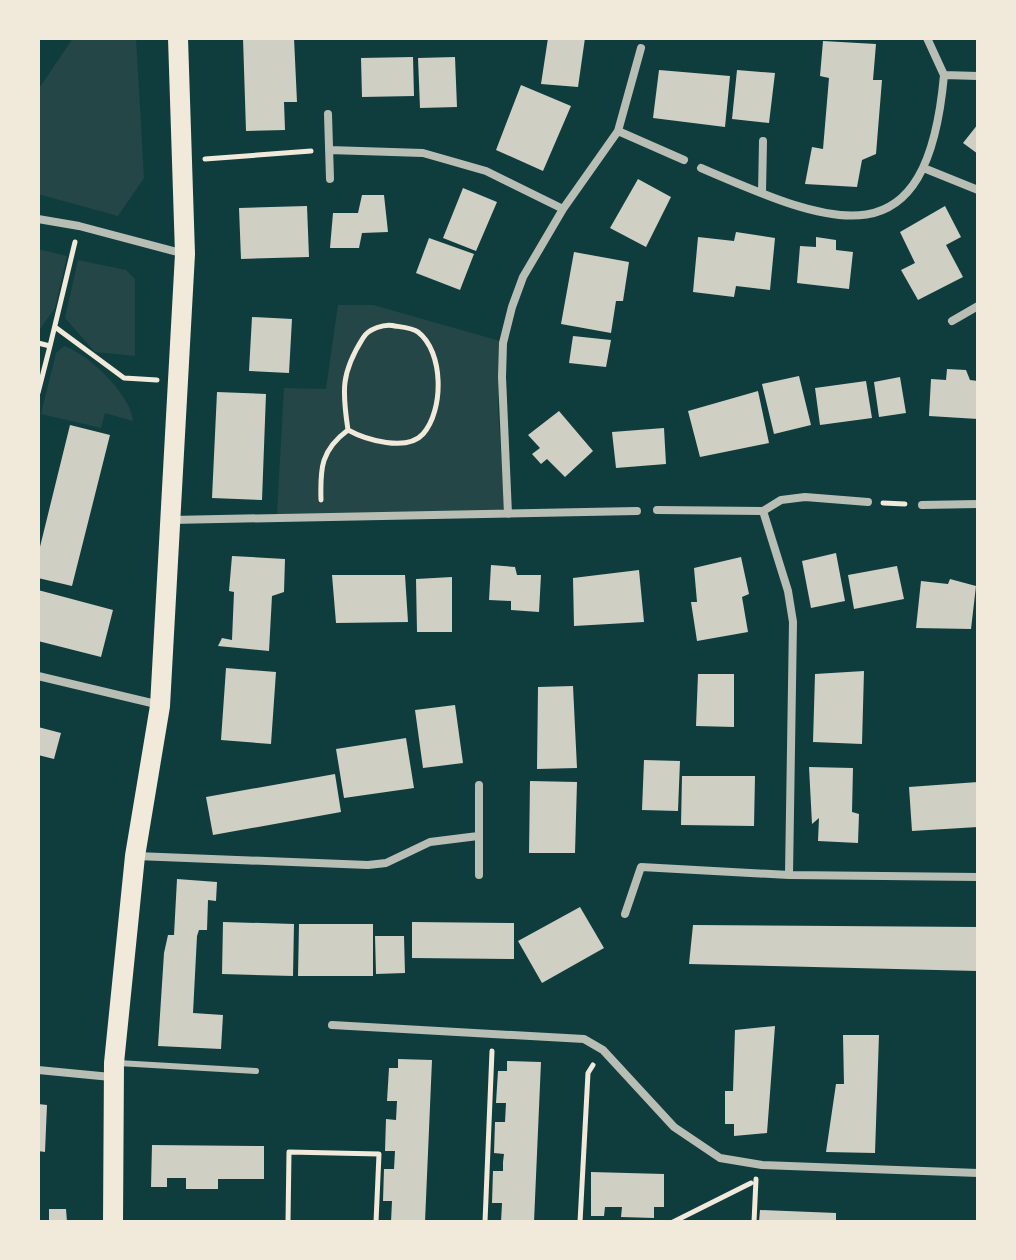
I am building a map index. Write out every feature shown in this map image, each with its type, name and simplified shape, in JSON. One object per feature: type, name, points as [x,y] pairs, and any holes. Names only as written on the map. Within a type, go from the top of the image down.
[{"type":"main road","points":[[113,1222],[115,1070],[135,856],[160,706],[178,382],[185,254],[178,38]]},
{"type":"street","points":[[701,168],[817,212],[857,216],[894,205],[926,169],[940,113],[944,75],[927,38]]},
{"type":"street","points":[[508,514],[502,412],[503,343],[523,277],[563,209],[618,131],[641,48]]},
{"type":"street","points":[[944,75],[978,76]]},
{"type":"street","points":[[328,114],[330,179]]},
{"type":"street","points":[[618,131],[684,160]]},
{"type":"street","points":[[762,193],[763,141]]},
{"type":"street","points":[[329,150],[423,153],[486,171],[563,209]]},
{"type":"street","points":[[926,169],[978,190]]},
{"type":"street","points":[[38,219],[79,226],[185,254]]},
{"type":"street","points":[[952,321],[978,306]]},
{"type":"street","points":[[657,510],[763,511],[781,500],[805,497],[868,502]]},
{"type":"street","points":[[922,505],[978,504]]},
{"type":"street","points":[[170,520],[637,511]]},
{"type":"street","points":[[763,511],[788,591],[793,622],[789,875]]},
{"type":"street","points":[[38,676],[160,706]]},
{"type":"street","points":[[479,785],[479,875]]},
{"type":"street","points":[[135,856],[368,865],[386,863],[430,842],[478,836]]},
{"type":"street","points":[[625,914],[641,867],[789,875],[978,877]]},
{"type":"street","points":[[332,1025],[584,1039],[603,1050],[674,1127],[720,1158],[762,1165],[978,1173]]},
{"type":"street","points":[[38,1070],[115,1070]]},
{"type":"lane","points":[[115,1070],[256,1071]]},
{"type":"path","points":[[180,161],[329,150]]},
{"type":"path","points":[[38,393],[79,226]]},
{"type":"path","points":[[389,324],[417,331],[435,353],[437,381],[435,412],[423,435],[406,442],[382,442],[348,430],[342,392],[347,363],[366,332],[389,324]]},
{"type":"path","points":[[55,327],[124,378],[178,382]]},
{"type":"path","points":[[38,343],[50,346]]},
{"type":"path","points":[[321,517],[321,459],[333,441],[348,430]]},
{"type":"path","points":[[868,502],[922,505]]},
{"type":"path","points":[[485,1222],[492,1032]]},
{"type":"path","points":[[580,1222],[588,1073],[603,1050]]},
{"type":"path","points":[[288,1222],[289,1152],[379,1154],[376,1222]]},
{"type":"path","points":[[754,1222],[755,1181],[762,1165]]},
{"type":"path","points":[[673,1222],[755,1181]]},
{"type":"shaded area","points":[[73,38],[136,38],[144,178],[118,216],[38,194],[38,90]]},
{"type":"shaded area","points":[[38,249],[67,256],[55,308],[38,332]]},
{"type":"shaded area","points":[[78,260],[126,270],[135,279],[135,356],[95,352],[65,318]]},
{"type":"shaded area","points":[[338,305],[373,305],[500,341],[498,411],[505,511],[277,515],[284,388],[326,389]]},
{"type":"shaded area","points":[[64,346],[85,357],[107,376],[125,399],[133,421],[105,413],[101,428],[41,414],[56,353]]},
{"type":"building","points":[[243,38],[294,38],[297,102],[284,102],[285,130],[246,131]]},
{"type":"building","points":[[548,38],[585,38],[578,87],[541,84]]},
{"type":"building","points":[[823,41],[876,44],[873,80],[882,80],[876,154],[862,160],[857,187],[805,184],[812,147],[823,149],[829,78],[820,76]]},
{"type":"building","points":[[413,57],[414,96],[362,97],[361,58]]},
{"type":"building","points":[[455,57],[457,107],[420,108],[418,58]]},
{"type":"building","points":[[659,70],[730,76],[725,127],[653,118]]},
{"type":"building","points":[[737,70],[775,73],[769,123],[732,119]]},
{"type":"building","points":[[521,85],[571,106],[543,171],[496,150]]},
{"type":"building","points":[[978,124],[978,154],[963,143]]},
{"type":"building","points":[[638,179],[671,197],[646,247],[610,228]]},
{"type":"building","points":[[463,188],[497,202],[476,251],[443,238]]},
{"type":"building","points":[[362,195],[384,195],[388,232],[362,233],[359,248],[330,248],[333,213],[358,213]]},
{"type":"building","points":[[307,206],[309,257],[241,259],[239,208]]},
{"type":"building","points":[[945,206],[961,237],[946,245],[963,277],[918,300],[901,270],[915,263],[900,232]]},
{"type":"building","points":[[736,232],[775,238],[770,290],[736,286],[734,297],[693,292],[698,237],[734,241]]},
{"type":"building","points":[[816,237],[836,240],[836,250],[853,252],[849,289],[797,283],[800,246],[816,247]]},
{"type":"building","points":[[429,238],[474,254],[460,290],[416,273]]},
{"type":"building","points":[[574,252],[629,262],[623,301],[616,301],[611,333],[561,324]]},
{"type":"building","points":[[252,317],[292,319],[289,373],[249,371]]},
{"type":"building","points":[[573,336],[611,340],[606,367],[569,363]]},
{"type":"building","points":[[947,369],[966,370],[970,380],[978,381],[978,419],[929,416],[931,379],[946,380]]},
{"type":"building","points":[[799,376],[811,425],[774,434],[762,384]]},
{"type":"building","points":[[900,377],[906,413],[879,417],[874,382]]},
{"type":"building","points":[[866,381],[872,418],[820,425],[815,388]]},
{"type":"building","points":[[758,391],[769,443],[700,457],[688,411]]},
{"type":"building","points":[[217,392],[266,394],[262,500],[212,498]]},
{"type":"building","points":[[559,411],[593,451],[565,477],[547,459],[541,464],[532,454],[540,448],[528,435]]},
{"type":"building","points":[[70,425],[110,435],[72,586],[38,578],[38,555]]},
{"type":"building","points":[[664,428],[666,464],[616,468],[612,432]]},
{"type":"building","points":[[836,553],[845,601],[811,608],[802,561]]},
{"type":"building","points":[[232,556],[285,559],[284,592],[272,596],[269,651],[218,646],[222,638],[232,640],[234,592],[229,591]]},
{"type":"building","points":[[741,557],[749,594],[742,597],[748,632],[697,641],[691,602],[697,602],[694,568]]},
{"type":"building","points":[[491,565],[515,567],[517,575],[541,575],[539,612],[511,610],[511,601],[489,600]]},
{"type":"building","points":[[897,566],[904,599],[854,609],[848,575]]},
{"type":"building","points":[[639,570],[644,622],[574,626],[573,578]]},
{"type":"building","points":[[332,575],[405,575],[408,622],[336,623]]},
{"type":"building","points":[[452,577],[452,632],[417,632],[416,579]]},
{"type":"building","points":[[950,579],[976,586],[971,629],[916,628],[921,581],[948,584]]},
{"type":"building","points":[[38,590],[113,610],[101,657],[38,641]]},
{"type":"building","points":[[226,668],[276,672],[271,744],[221,740]]},
{"type":"building","points":[[864,671],[862,744],[813,742],[815,674]]},
{"type":"building","points":[[698,674],[734,674],[734,727],[696,726]]},
{"type":"building","points":[[573,686],[577,768],[537,769],[538,687]]},
{"type":"building","points":[[455,705],[463,763],[423,768],[415,710]]},
{"type":"building","points":[[38,727],[61,733],[54,759],[38,755]]},
{"type":"building","points":[[406,738],[414,788],[344,798],[336,749]]},
{"type":"building","points":[[644,760],[680,761],[678,811],[642,810]]},
{"type":"building","points":[[809,767],[853,768],[852,812],[859,814],[858,843],[818,841],[819,818],[812,824]]},
{"type":"building","points":[[335,774],[341,812],[213,835],[206,797]]},
{"type":"building","points":[[682,776],[755,776],[754,826],[681,825]]},
{"type":"building","points":[[530,781],[577,782],[575,853],[529,853]]},
{"type":"building","points":[[978,782],[978,827],[912,831],[909,787]]},
{"type":"building","points":[[177,879],[217,882],[216,901],[208,900],[207,930],[199,930],[197,936],[193,1013],[223,1015],[221,1049],[158,1046],[164,953],[168,935],[174,935]]},
{"type":"building","points":[[580,907],[604,948],[542,983],[518,941]]},
{"type":"building","points":[[223,922],[294,924],[293,976],[222,974]]},
{"type":"building","points":[[412,922],[514,923],[514,959],[412,958]]},
{"type":"building","points":[[299,924],[373,924],[373,976],[298,976]]},
{"type":"building","points":[[693,925],[978,927],[978,971],[689,964]]},
{"type":"building","points":[[375,936],[404,936],[405,973],[376,974]]},
{"type":"building","points":[[775,1026],[767,1133],[734,1136],[734,1124],[725,1124],[725,1091],[733,1091],[735,1030]]},
{"type":"building","points":[[843,1035],[879,1035],[875,1153],[826,1152],[836,1084],[844,1084]]},
{"type":"building","points":[[398,1059],[432,1060],[425,1222],[391,1222],[392,1201],[383,1201],[384,1169],[394,1169],[395,1151],[385,1151],[386,1119],[396,1120],[397,1101],[387,1101],[389,1068],[398,1068]]},
{"type":"building","points":[[507,1061],[541,1062],[534,1222],[501,1222],[502,1203],[492,1203],[493,1171],[503,1171],[504,1154],[494,1153],[495,1122],[505,1122],[506,1103],[496,1103],[498,1071],[507,1071]]},
{"type":"building","points":[[38,1104],[47,1105],[45,1152],[38,1151]]},
{"type":"building","points":[[152,1145],[264,1146],[264,1179],[218,1179],[218,1189],[186,1189],[186,1178],[167,1178],[167,1187],[151,1187]]},
{"type":"building","points":[[591,1172],[664,1174],[664,1207],[654,1207],[654,1218],[621,1217],[622,1207],[605,1207],[604,1216],[591,1216]]},
{"type":"building","points":[[49,1209],[66,1209],[67,1222],[49,1222]]},
{"type":"building","points":[[760,1210],[836,1213],[836,1222],[759,1222]]}]
